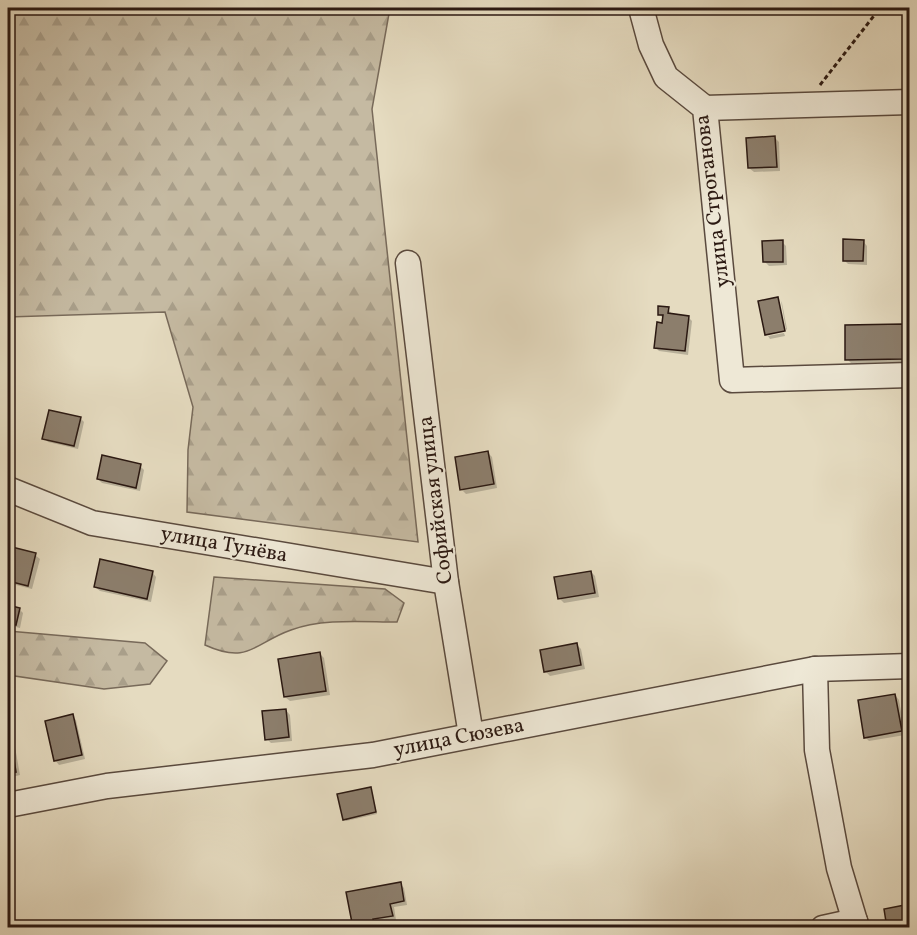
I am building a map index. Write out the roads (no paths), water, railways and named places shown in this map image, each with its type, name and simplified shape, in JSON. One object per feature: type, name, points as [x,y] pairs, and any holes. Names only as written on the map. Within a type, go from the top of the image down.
[{"type":"street","name":"улица Строганова","points":[[641,8],[651,45],[666,77],[705,108],[732,380],[909,375]]},
{"type":"street","points":[[705,108],[909,102]]},
{"type":"street","name":"Софийская улица","points":[[408,263],[446,582],[471,735]]},
{"type":"street","name":"улица Тунёва","points":[[8,489],[92,523],[446,582]]},
{"type":"street","name":"улица Сюзева","points":[[8,805],[107,786],[373,756],[815,669],[909,666]]},
{"type":"street","points":[[815,669],[817,750],[839,867],[856,924],[824,927]]}]
